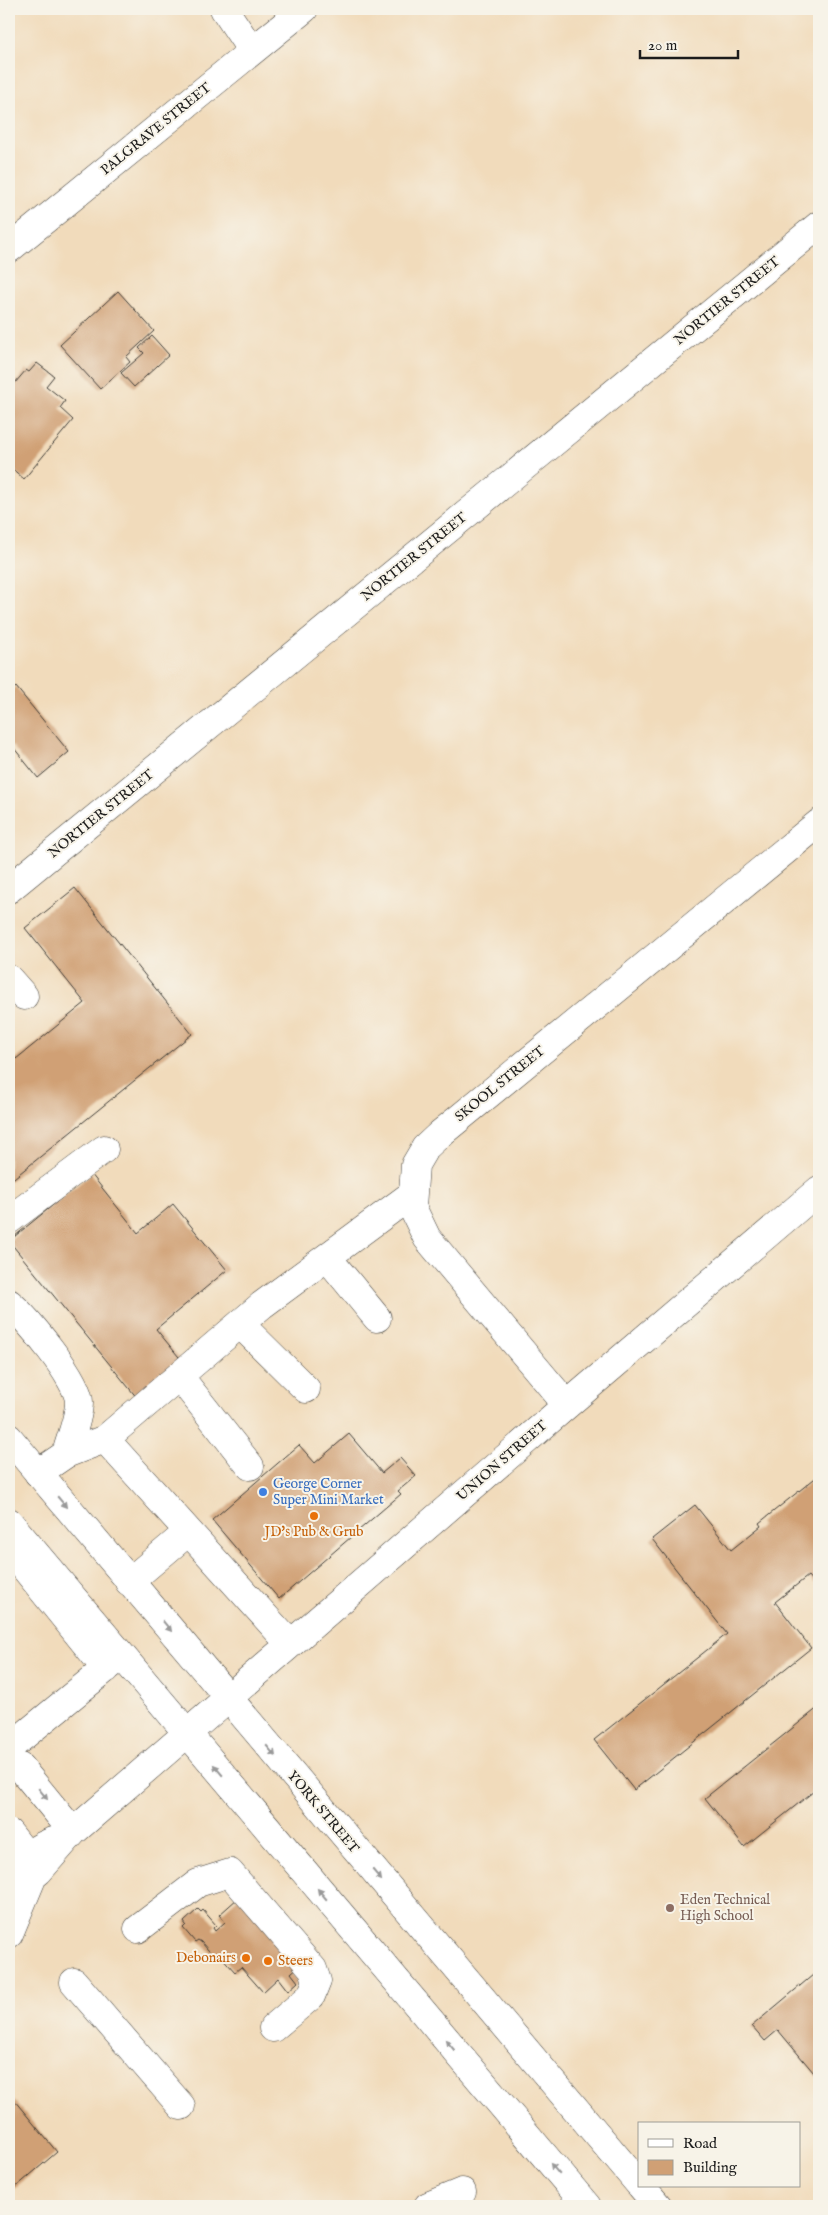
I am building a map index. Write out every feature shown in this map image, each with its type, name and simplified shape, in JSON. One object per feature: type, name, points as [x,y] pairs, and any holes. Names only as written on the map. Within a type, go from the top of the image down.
[{"type":"street","points":[[224,9],[252,51]]},
{"type":"street","name":"PALGRAVE STREET","points":[[9,249],[304,9]]},
{"type":"street","name":"NORTIER STREET","points":[[9,889],[819,225]]},
{"type":"street","name":"SKOOL STREET","points":[[567,1405],[427,1238],[412,1207],[411,1195],[415,1165],[425,1148],[440,1134],[819,823]]},
{"type":"street","points":[[9,1220],[104,1149]]},
{"type":"street","name":"UNION STREET","points":[[70,1834],[819,1190]]},
{"type":"street","points":[[38,1473],[66,1454],[105,1439],[240,1324],[411,1195]]},
{"type":"street","points":[[327,1257],[378,1318]]},
{"type":"street","points":[[9,1303],[64,1366],[74,1384],[79,1400],[78,1410],[66,1454]]},
{"type":"street","points":[[240,1324],[306,1389]]},
{"type":"street","points":[[179,1376],[250,1466]]},
{"type":"street","name":"YORK STREET","points":[[9,1438],[638,2183]]},
{"type":"street","points":[[105,1439],[290,1644]]},
{"type":"street","points":[[129,1582],[188,1532]]},
{"type":"street","points":[[16,1540],[113,1662],[187,1734],[586,2206]]},
{"type":"street","points":[[9,1748],[113,1662]]},
{"type":"street","points":[[9,1761],[20,1767],[70,1834],[56,1839],[28,1867],[9,1896]]},
{"type":"street","points":[[9,1833],[28,1867],[9,1934]]},
{"type":"street","points":[[138,1930],[198,1883],[230,1873],[313,1969],[317,1981],[311,1996],[273,2028]]},
{"type":"street","points":[[74,1982],[181,2106]]},
{"type":"street","name":"YORK STREET","points":[[643,2188],[658,2206]]},
{"type":"street","points":[[428,2206],[462,2192]]},
{"type":"building","points":[[118,291],[154,331],[126,357],[130,362],[100,389],[60,345]]},
{"type":"building","points":[[152,336],[169,355],[134,387],[121,373],[144,353],[139,348]]},
{"type":"building","points":[[37,363],[54,376],[46,386],[65,401],[60,408],[73,420],[24,479],[9,466],[9,390],[26,370],[29,372]]},
{"type":"building","points":[[16,687],[69,752],[38,778],[9,742],[9,693]]},
{"type":"building","points":[[75,888],[192,1034],[9,1182],[9,1050],[16,1059],[85,1003],[25,928]]},
{"type":"building","points":[[91,1174],[138,1233],[173,1204],[227,1270],[156,1329],[183,1362],[138,1399],[9,1241]]},
{"type":"building","name":"JD's Pub & Grub","points":[[349,1434],[382,1473],[400,1458],[416,1476],[398,1491],[401,1494],[279,1599],[212,1520],[299,1445],[315,1463]]},
{"type":"building","points":[[819,1475],[819,1579],[814,1583],[808,1576],[775,1602],[811,1648],[634,1790],[594,1740],[727,1634],[652,1539],[695,1505],[731,1550],[761,1526],[759,1523]]},
{"type":"building","points":[[819,1707],[819,1787],[744,1847],[705,1798]]},
{"type":"building","points":[[238,1898],[307,1959],[291,1973],[298,1982],[288,1991],[278,1978],[263,1992],[241,1967],[235,1972],[220,1955],[216,1959],[201,1942],[198,1940],[195,1942],[183,1928],[186,1925],[184,1922],[198,1909],[201,1912],[203,1910],[216,1925],[213,1928],[215,1931],[225,1922],[219,1915]]},
{"type":"building","points":[[819,1970],[819,2079],[778,2030],[765,2041],[752,2026]]},
{"type":"building","points":[[9,2094],[57,2152],[9,2193]]},
{"type":"place","name":"George Corner Super Mini Market","points":[[263,1492]]},
{"type":"place","name":"JD's Pub & Grub","points":[[314,1516]]},
{"type":"place","name":"Eden Technical High School","points":[[670,1908]]},
{"type":"place","name":"Debonairs","points":[[246,1958]]},
{"type":"place","name":"Steers","points":[[268,1961]]}]
